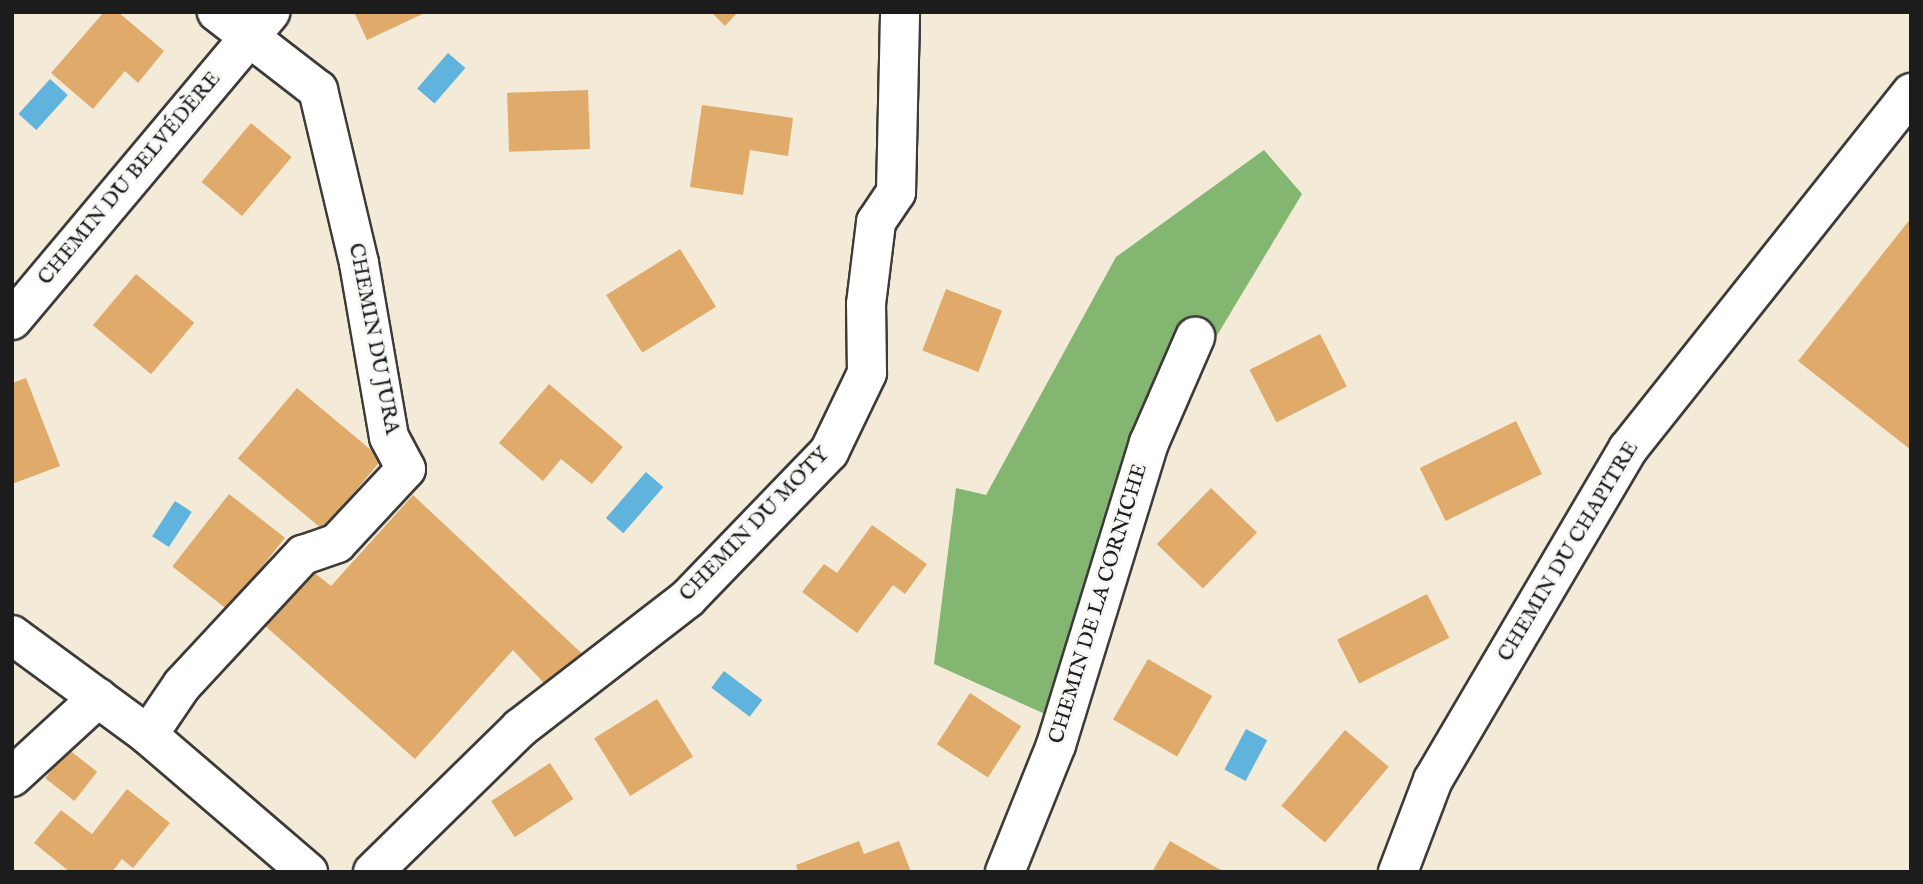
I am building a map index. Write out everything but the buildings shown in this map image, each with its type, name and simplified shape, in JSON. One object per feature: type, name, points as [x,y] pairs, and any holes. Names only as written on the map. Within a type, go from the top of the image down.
[{"type":"street","name":"CHEMIN DU JURA","points":[[148,735],[182,685],[303,555],[337,543],[406,469],[389,437],[359,263],[318,90],[259,25],[217,12]]},
{"type":"street","name":"CHEMIN DU MOTY","points":[[373,872],[520,728],[702,584],[829,452],[867,373],[866,304],[876,222],[896,192],[900,12]]},
{"type":"street","name":"CHEMIN DU BELVÉDÈRE","points":[[12,320],[259,25]]},
{"type":"street","name":"CHEMIN DU CHAPITRE","points":[[1398,872],[1433,780],[1628,449],[1911,93]]},
{"type":"street","name":"CHEMIN DE LA CORNICHE","points":[[1005,872],[1056,745],[1149,443],[1195,337]]},
{"type":"street","points":[[12,635],[148,735],[308,872]]},
{"type":"street","points":[[12,777],[97,698]]},
{"type":"green space","points":[[1264,150],[1302,194],[1183,392],[1054,718],[934,664],[956,488],[986,495],[1116,257]]},
{"type":"water","points":[[448,53],[465,68],[435,104],[417,88]]},
{"type":"water","points":[[50,79],[68,95],[36,130],[19,114]]},
{"type":"water","points":[[646,472],[663,487],[623,533],[606,518]]},
{"type":"water","points":[[175,501],[192,512],[169,547],[152,536]]},
{"type":"water","points":[[724,671],[762,700],[750,717],[711,688]]},
{"type":"water","points":[[1246,729],[1267,740],[1246,781],[1224,770]]}]
